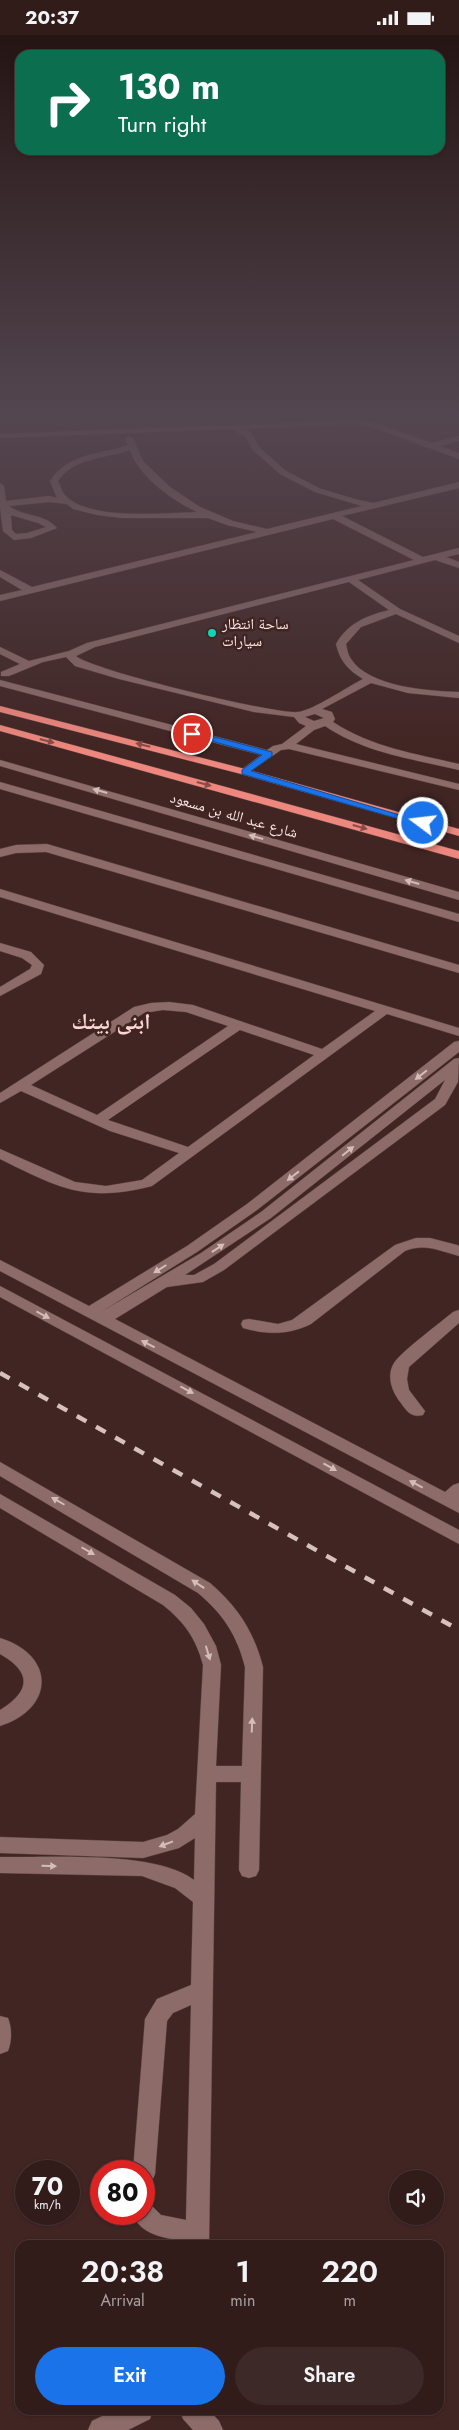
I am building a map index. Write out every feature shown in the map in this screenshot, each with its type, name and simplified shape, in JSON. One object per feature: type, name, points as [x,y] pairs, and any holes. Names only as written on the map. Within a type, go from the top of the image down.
[{"type":"highway","points":[[0,709],[245,772],[459,833]]},
{"type":"highway","points":[[0,728],[459,855]]},
{"type":"street","points":[[7,528],[14,537],[28,536],[52,528]]},
{"type":"street","points":[[242,528],[243,538]]},
{"type":"street","points":[[248,528],[272,531]]},
{"type":"street","points":[[0,598],[285,528]]},
{"type":"street","points":[[358,528],[420,559]]},
{"type":"street","points":[[2,678],[27,664],[72,653],[91,645],[420,559],[459,553]]},
{"type":"street","points":[[435,557],[459,565]]},
{"type":"street","points":[[0,573],[31,591]]},
{"type":"street","points":[[350,578],[397,611],[459,640]]},
{"type":"street","points":[[397,611],[357,625],[344,637],[341,651],[348,664],[375,680],[421,692],[459,695]]},
{"type":"street","points":[[0,650],[27,664]]},
{"type":"street","points":[[72,653],[74,661],[98,670],[248,708],[304,715]]},
{"type":"street","points":[[2,678],[278,749],[459,787]]},
{"type":"street","points":[[278,749],[275,744],[295,728],[304,715],[375,680]]},
{"type":"street","points":[[245,772],[310,728],[326,720],[340,705],[375,680]]},
{"type":"street","points":[[304,715],[307,723],[326,720],[340,731],[363,741],[459,767]]},
{"type":"street","name":"شارع عبد الله بن مسعود","points":[[0,763],[459,896]]},
{"type":"street","points":[[3,780],[24,769]]},
{"type":"street","points":[[3,780],[383,890],[459,907]]},
{"type":"street","points":[[0,853],[24,848],[47,849],[459,969]]},
{"type":"street","points":[[0,885],[52,905],[384,1010],[459,1023]]},
{"type":"street","points":[[383,890],[459,918]]},
{"type":"street","points":[[0,893],[52,905],[414,1015],[459,1032]]},
{"type":"street","points":[[0,947],[28,956],[36,960],[38,965],[36,971],[0,992]]},
{"type":"street","points":[[0,1099],[139,1011],[154,1006],[172,1005],[188,1008],[324,1054]]},
{"type":"street","points":[[0,1153],[74,1187],[102,1191],[130,1188],[147,1183],[384,1010]]},
{"type":"street","points":[[98,1120],[239,1025]]},
{"type":"street","points":[[95,1317],[252,1207],[459,1045]]},
{"type":"street","points":[[95,1317],[164,1282],[266,1215],[456,1065]]},
{"type":"street","points":[[21,1086],[98,1120],[190,1152]]},
{"type":"street","points":[[249,1324],[263,1329],[278,1330],[293,1327],[400,1248],[412,1243],[426,1241],[440,1243],[459,1251]]},
{"type":"street","points":[[0,1265],[95,1317],[455,1499]]},
{"type":"street","points":[[21,1276],[0,1291],[459,1538]]},
{"type":"street","points":[[417,1411],[400,1389],[397,1377],[401,1365],[459,1315]]},
{"type":"street","points":[[237,1417],[260,1400]]},
{"type":"street","points":[[0,1467],[182,1574],[224,1604],[239,1623],[249,1644],[254,1667],[249,1870]]},
{"type":"street","points":[[0,1500],[151,1587],[185,1613],[198,1629],[207,1647],[212,1665],[206,1774],[197,2239],[155,2224]]},
{"type":"street","points":[[0,1645],[26,1663],[32,1673],[33,1683],[31,1695],[24,1705],[12,1714],[0,1719]]},
{"type":"street","points":[[206,1774],[251,1774]]},
{"type":"street","points":[[0,1865],[142,1859],[158,1847],[178,1838],[205,1817]]},
{"type":"street","points":[[0,1845],[142,1859],[182,1882],[204,1899]]},
{"type":"street","points":[[145,2160],[156,2019],[165,2005],[202,1990]]},
{"type":"street","points":[[0,2025],[0,2045]]},
{"type":"street","points":[[101,2430],[131,2415]]},
{"type":"street","points":[[196,2415],[210,2430]]},
{"type":"railway","points":[[0,1373],[459,1630]]},
{"type":"place","name":"ساحة انتظار سيارات","points":[[212,633]]},
{"type":"district","name":"ابنى بيتك","points":[[111,1021]]},
{"type":"route","points":[[192,734],[269,754],[245,772],[423,823]]}]
